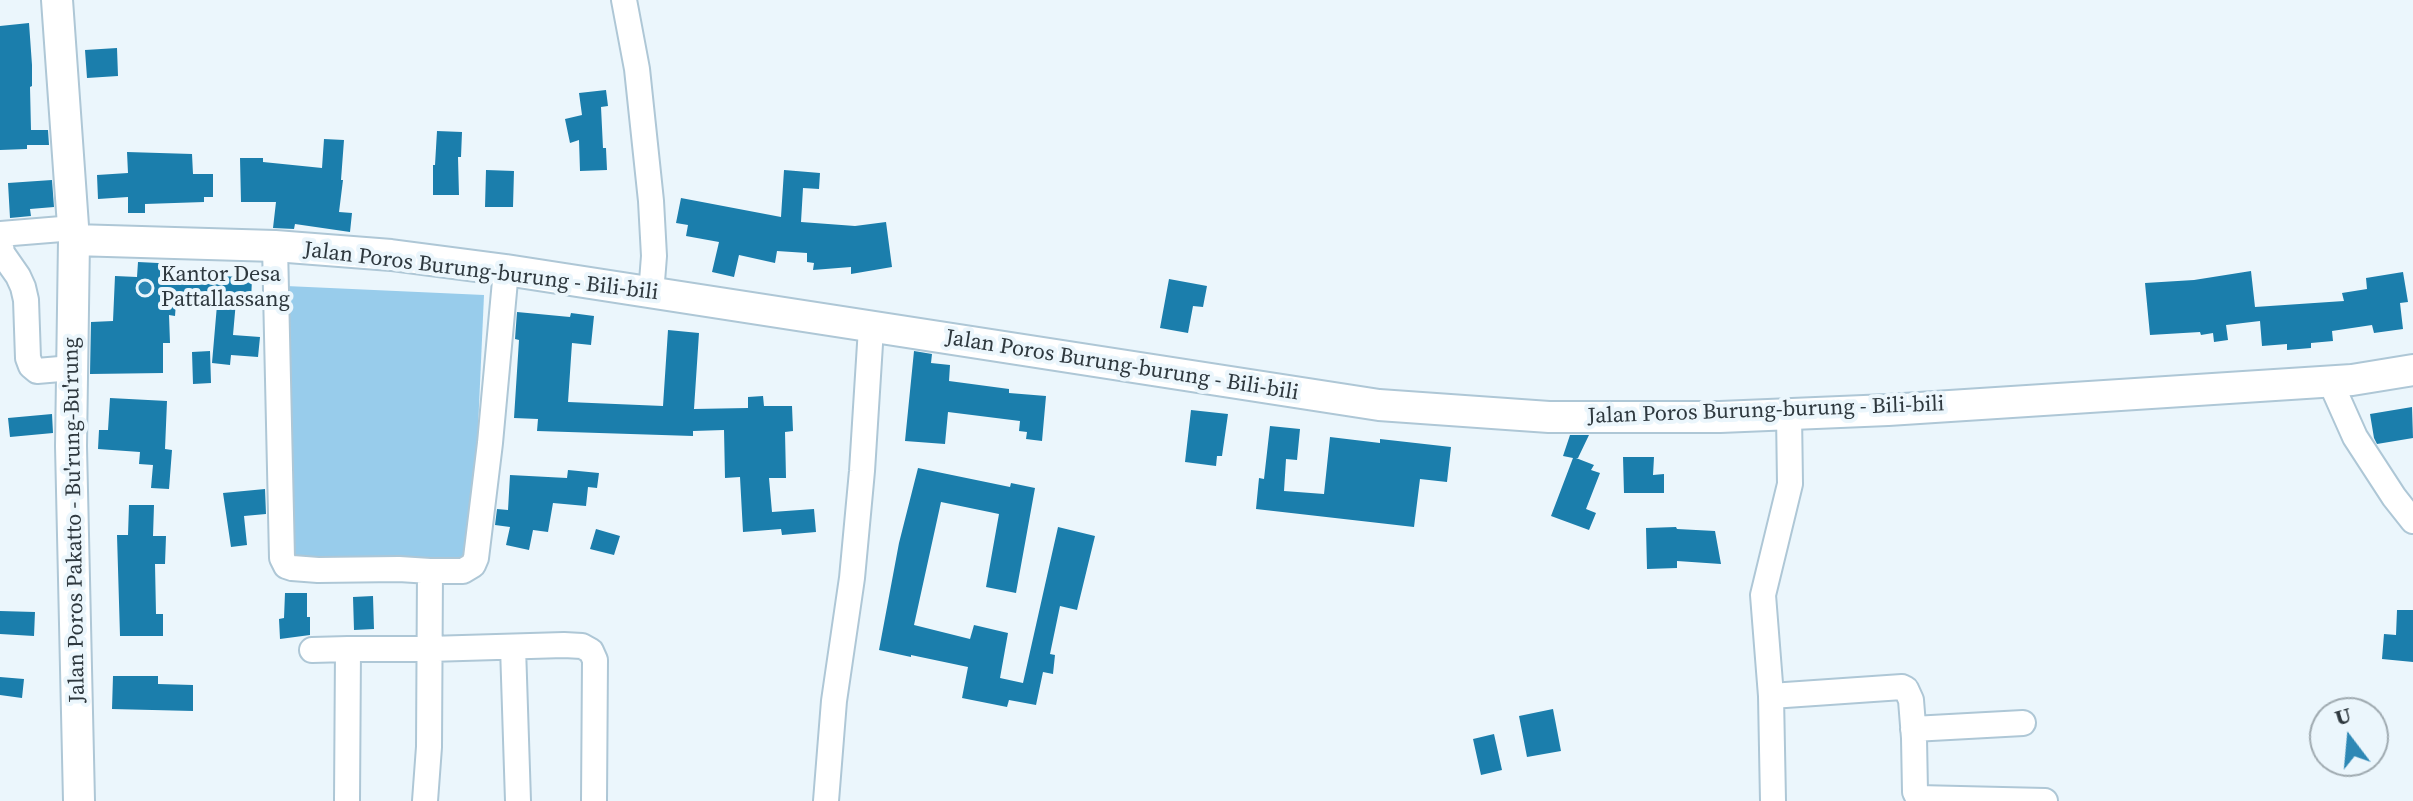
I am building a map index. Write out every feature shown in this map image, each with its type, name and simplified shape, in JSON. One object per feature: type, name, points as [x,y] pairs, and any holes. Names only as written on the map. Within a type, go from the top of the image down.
[{"type":"main road","points":[[57,0],[74,234]]},
{"type":"main road","name":"Jalan Poros Burung-burung - Bili-bili","points":[[74,234],[391,255],[506,270],[1379,405],[1549,417],[1720,417],[1888,410],[2330,381],[2413,370]]},
{"type":"main road","name":"Jalan Poros Pakatto - Bu'rung-Bu'rung","points":[[74,234],[71,462],[79,801]]},
{"type":"street","points":[[624,0],[637,69],[651,201],[654,256],[651,294]]},
{"type":"street","points":[[72,368],[37,371],[31,366],[23,287],[2,253],[0,236],[74,234]]},
{"type":"street","points":[[275,246],[283,562],[292,568],[463,571],[473,565],[490,443],[506,270]]},
{"type":"street","points":[[826,801],[834,701],[852,578],[871,328]]},
{"type":"street","points":[[2330,381],[2355,437],[2413,521]]},
{"type":"street","points":[[1773,801],[1771,696],[1763,595],[1790,484],[1789,414]]},
{"type":"street","points":[[425,801],[429,747],[430,571]]},
{"type":"street","points":[[312,650],[582,646],[591,651],[595,670],[594,801]]},
{"type":"street","points":[[513,647],[518,801]]},
{"type":"street","points":[[347,801],[348,649]]},
{"type":"street","points":[[1771,696],[1902,687],[1910,695],[1915,792],[1918,798],[2045,801]]},
{"type":"street","points":[[1913,729],[2023,723]]},
{"type":"shaded area","points":[[286,286],[484,295],[472,561],[294,556]]},
{"type":"building","points":[[29,23],[31,130],[48,130],[49,145],[0,150],[0,26]]},
{"type":"building","points":[[117,48],[118,76],[87,78],[85,50]]},
{"type":"building","points":[[606,90],[608,106],[601,107],[607,170],[580,171],[579,140],[570,143],[565,119],[582,115],[579,93]]},
{"type":"building","points":[[437,131],[462,132],[461,157],[458,157],[459,195],[433,195]]},
{"type":"building","points":[[324,139],[344,140],[339,212],[352,213],[350,232],[295,224],[294,229],[273,228],[276,202],[241,202],[240,158],[263,158],[263,162],[322,168]]},
{"type":"building","points":[[127,152],[192,154],[193,174],[213,174],[213,197],[204,197],[204,202],[145,204],[145,213],[128,213],[128,197],[98,199],[97,175],[128,173]]},
{"type":"building","points":[[486,170],[514,171],[513,207],[485,207]]},
{"type":"building","points":[[784,170],[820,173],[819,189],[803,188],[801,222],[855,226],[886,222],[892,267],[851,274],[851,267],[813,270],[814,263],[807,262],[807,253],[777,251],[775,263],[739,255],[734,277],[712,272],[719,242],[686,236],[688,225],[676,223],[681,198],[781,217]]},
{"type":"building","points":[[52,180],[54,207],[30,209],[31,216],[10,218],[8,183]]},
{"type":"building","points":[[138,262],[178,264],[178,268],[210,269],[210,275],[252,278],[251,302],[236,301],[233,335],[260,337],[258,357],[231,355],[230,365],[212,363],[217,305],[176,303],[175,316],[169,315],[170,343],[163,343],[163,373],[90,374],[91,322],[113,321],[115,276],[137,277]]},
{"type":"building","points":[[2251,271],[2255,307],[2344,301],[2342,293],[2367,289],[2366,278],[2403,272],[2408,302],[2400,303],[2403,329],[2374,333],[2372,325],[2332,331],[2333,341],[2311,343],[2311,348],[2287,350],[2287,344],[2262,346],[2260,321],[2226,325],[2228,340],[2214,342],[2213,333],[2150,335],[2145,283],[2194,280]]},
{"type":"building","points":[[1169,279],[1207,286],[1203,307],[1193,306],[1188,333],[1160,328]]},
{"type":"building","points":[[517,312],[594,316],[591,345],[572,343],[568,402],[663,406],[668,330],[699,333],[694,409],[748,408],[748,397],[763,396],[764,406],[792,406],[793,431],[785,432],[786,478],[769,478],[772,512],[814,509],[816,532],[782,535],[781,529],[743,532],[740,477],[725,478],[724,430],[693,431],[693,436],[537,431],[538,419],[514,418],[519,340],[515,339]]},
{"type":"building","points":[[210,351],[211,383],[193,384],[192,352]]},
{"type":"building","points":[[914,351],[932,354],[931,363],[950,365],[949,381],[1009,389],[1009,393],[1046,396],[1042,441],[1026,439],[1027,432],[1019,431],[1020,421],[948,412],[945,444],[905,441]]},
{"type":"building","points":[[110,398],[167,401],[165,449],[172,450],[169,489],[151,488],[153,465],[139,464],[140,452],[98,449],[99,430],[108,430]]},
{"type":"building","points":[[2412,407],[2413,438],[2377,444],[2370,414]]},
{"type":"building","points":[[1191,410],[1228,414],[1222,456],[1217,456],[1216,466],[1185,462]]},
{"type":"building","points":[[52,414],[53,433],[10,437],[8,418]]},
{"type":"building","points":[[1270,426],[1300,429],[1297,460],[1286,459],[1284,491],[1324,494],[1330,437],[1451,447],[1447,482],[1420,479],[1414,527],[1256,509],[1259,478],[1264,479]]},
{"type":"building","points":[[1570,435],[1589,435],[1576,458],[1594,465],[1591,470],[1600,473],[1586,509],[1596,513],[1589,530],[1551,516],[1573,458],[1563,456]]},
{"type":"building","points":[[1623,457],[1654,457],[1653,475],[1664,474],[1664,493],[1624,493]]},
{"type":"building","points":[[918,468],[1010,487],[1011,483],[1035,488],[1016,593],[986,587],[999,514],[941,502],[914,625],[970,639],[974,625],[1008,633],[1000,678],[1023,683],[1058,527],[1095,536],[1077,610],[1060,606],[1050,654],[1055,655],[1053,674],[1043,672],[1036,705],[1009,700],[1007,707],[962,698],[968,667],[879,650],[899,543]]},
{"type":"building","points":[[568,470],[599,473],[597,488],[588,487],[586,506],[553,503],[548,532],[533,530],[529,550],[506,545],[510,527],[495,525],[497,509],[508,510],[510,475],[567,478]]},
{"type":"building","points":[[265,489],[266,514],[244,516],[247,545],[231,547],[223,493]]},
{"type":"building","points":[[129,505],[154,505],[153,536],[166,536],[165,564],[155,564],[156,614],[163,614],[163,636],[120,636],[117,535],[128,535]]},
{"type":"building","points":[[1646,528],[1715,531],[1721,564],[1677,561],[1677,568],[1647,569]]},
{"type":"building","points":[[596,529],[620,536],[614,555],[590,549]]},
{"type":"building","points":[[285,593],[307,593],[310,635],[280,639],[279,619],[284,618]]},
{"type":"building","points":[[373,596],[374,629],[354,630],[353,597]]},
{"type":"building","points":[[2397,610],[2413,610],[2413,662],[2382,659],[2384,634],[2396,635]]},
{"type":"building","points":[[0,611],[35,612],[34,636],[0,634]]},
{"type":"building","points":[[113,676],[158,676],[158,684],[193,685],[193,711],[112,709]]},
{"type":"building","points":[[0,677],[24,679],[22,698],[0,695]]},
{"type":"building","points":[[1553,709],[1561,751],[1527,757],[1519,716]]},
{"type":"building","points":[[1494,734],[1502,770],[1481,775],[1473,739]]},
{"type":"place","name":"Kantor Desa Pattallassang","points":[[145,288]]}]
